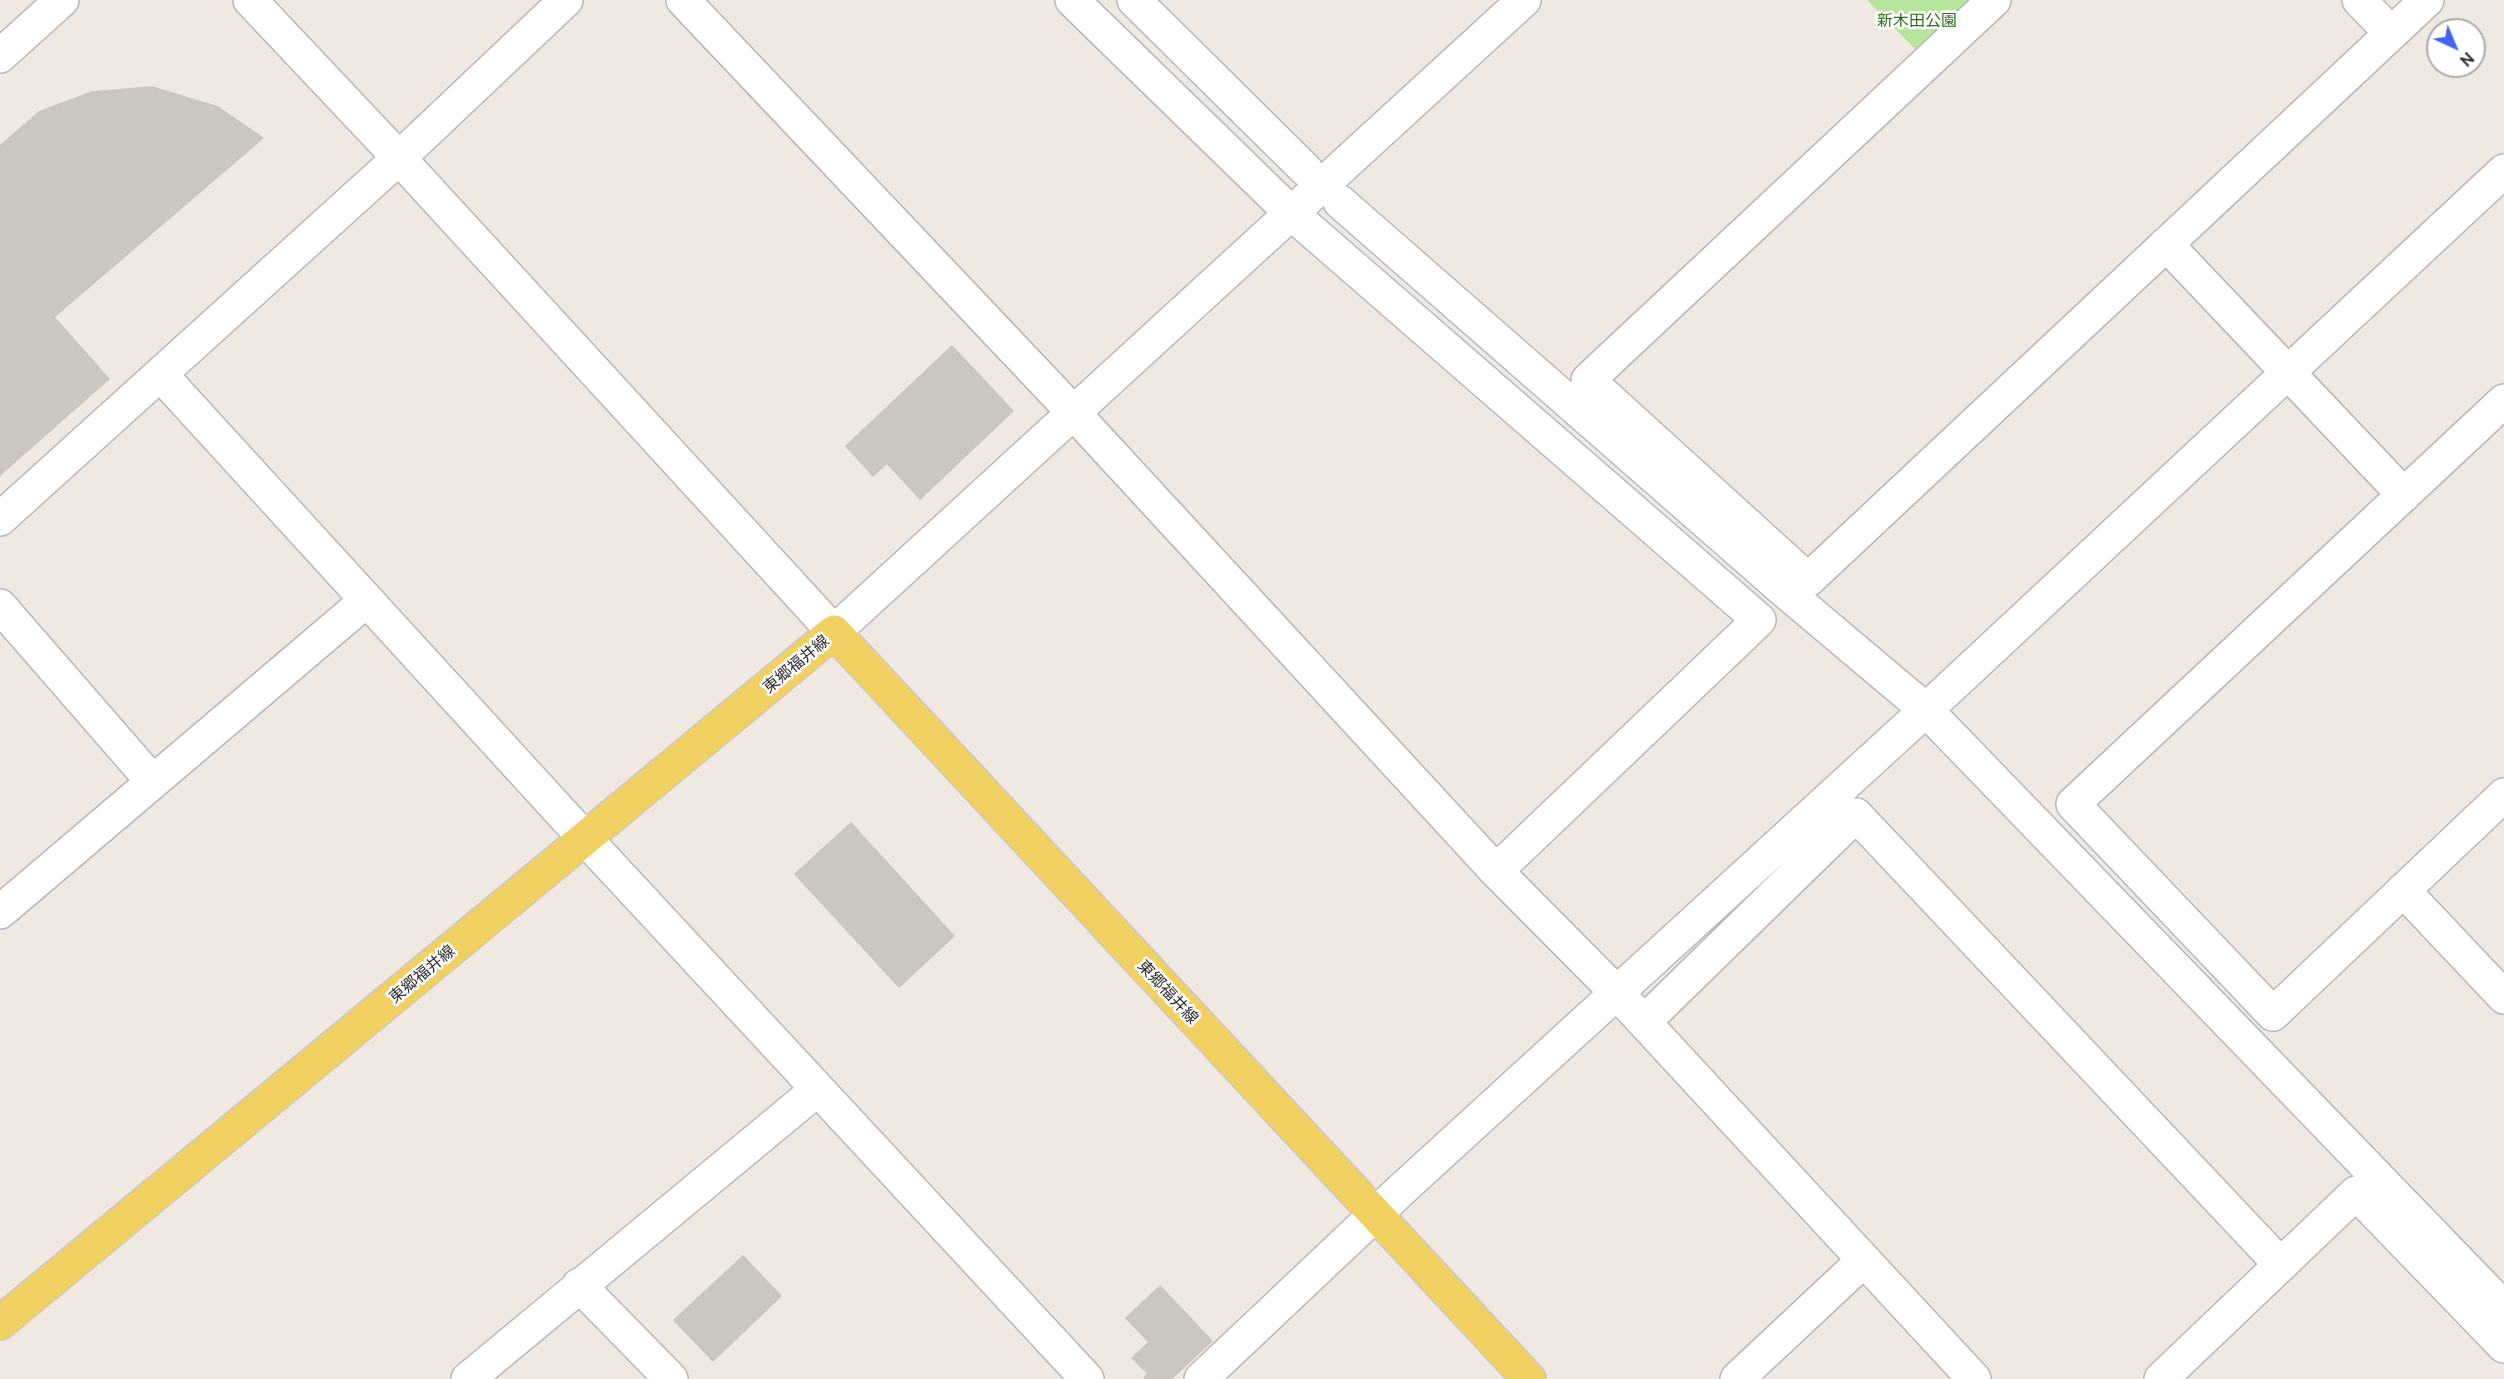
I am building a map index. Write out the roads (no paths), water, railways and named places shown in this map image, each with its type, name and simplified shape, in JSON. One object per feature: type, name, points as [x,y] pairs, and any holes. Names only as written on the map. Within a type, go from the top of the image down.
[{"type":"main road","name":"東郷福井線","points":[[0,1323],[834,632],[1529,1379]]},
{"type":"street","points":[[0,56],[62,0]]},
{"type":"street","points":[[250,0],[399,158],[834,632],[1524,0]]},
{"type":"street","points":[[0,519],[399,158],[566,0]]},
{"type":"street","points":[[683,0],[1073,413],[1496,871],[1617,993],[1974,1379]]},
{"type":"street","points":[[1072,0],[1291,213],[1759,620],[1496,871]]},
{"type":"street","points":[[1134,0],[1306,170]]},
{"type":"street","points":[[1995,0],[1588,380],[1808,580],[2427,0]]},
{"type":"street","points":[[2359,0],[2391,33]]},
{"type":"street","points":[[1201,1379],[1375,1214],[1926,710],[2504,171]]},
{"type":"street","points":[[1340,202],[1926,710],[2504,1308]]},
{"type":"street","points":[[2166,244],[2403,495]]},
{"type":"street","points":[[161,375],[585,838],[1087,1379]]},
{"type":"street","points":[[2504,401],[2073,804],[2273,1014],[2504,795]]},
{"type":"street","points":[[0,912],[367,600]]},
{"type":"street","points":[[0,606],[153,782]]},
{"type":"street","points":[[1644,1022],[1856,815],[2281,1265]]},
{"type":"street","points":[[2403,890],[2504,996]]},
{"type":"street","points":[[468,1379],[818,1089]]},
{"type":"street","points":[[2161,1379],[2356,1193],[2504,1346]]},
{"type":"street","points":[[1737,1379],[1864,1260]]},
{"type":"street","points":[[579,1285],[671,1379]]},
{"type":"park label","name":"新木田公園","points":[[1917,21]]}]
